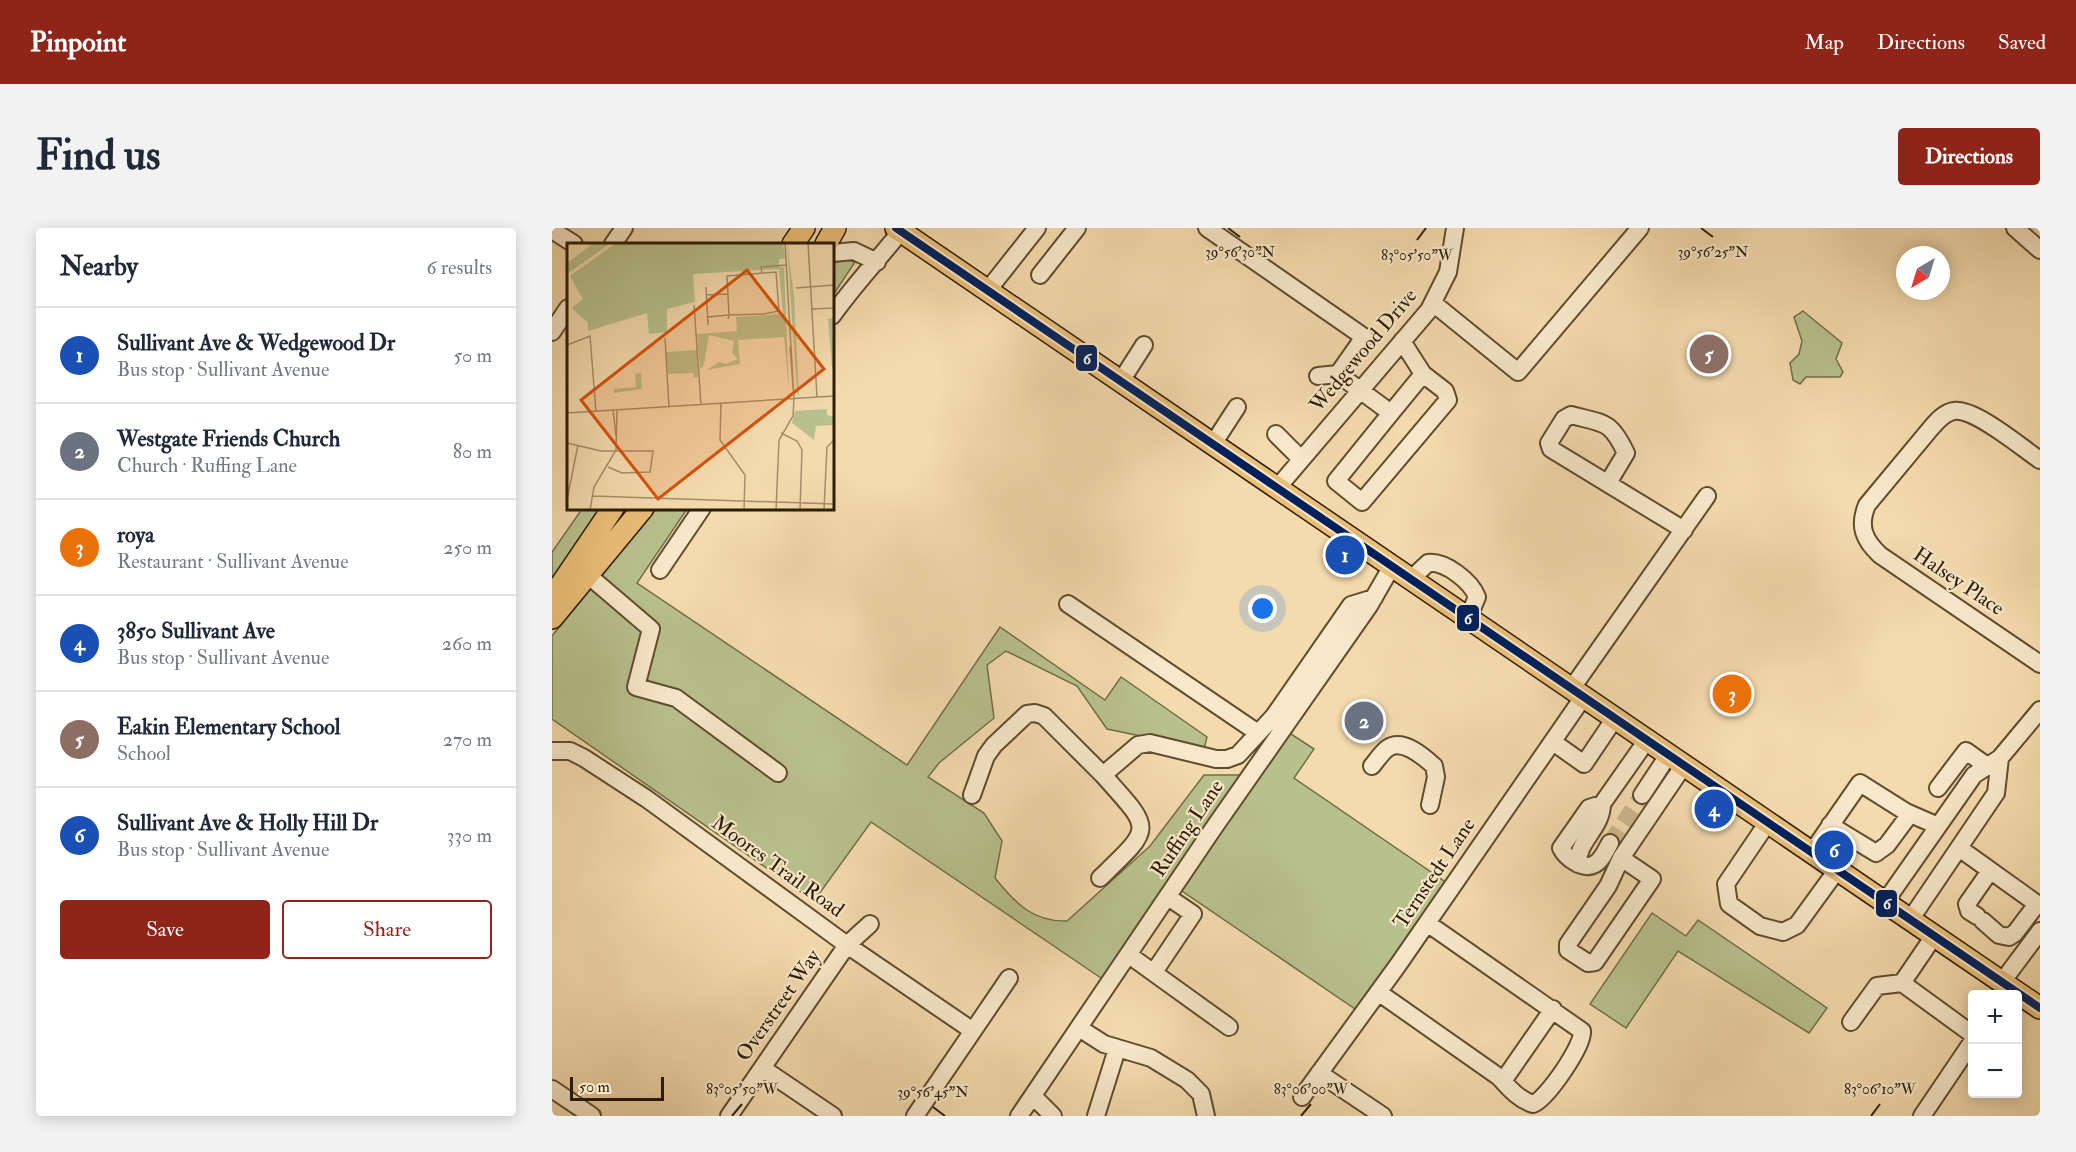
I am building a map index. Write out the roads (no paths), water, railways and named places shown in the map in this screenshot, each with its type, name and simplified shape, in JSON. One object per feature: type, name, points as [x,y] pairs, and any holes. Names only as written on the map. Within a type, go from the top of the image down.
[{"type":"main road","points":[[794,243],[804,228]]},
{"type":"main road","points":[[827,243],[835,228]]},
{"type":"main road","points":[[898,230],[1812,852],[2006,988],[2040,1008]]},
{"type":"main road","points":[[552,598],[612,510]]},
{"type":"main road","points":[[552,618],[641,510]]},
{"type":"street","points":[[614,243],[624,228]]},
{"type":"street","points":[[988,290],[1036,228]]},
{"type":"street","points":[[1040,274],[1077,228]]},
{"type":"street","points":[[1207,228],[1364,337],[1338,374]]},
{"type":"street","name":"Wedgewood Drive","points":[[1278,487],[1433,303],[1448,272],[1455,228]]},
{"type":"street","points":[[1433,303],[1518,372],[1640,228]]},
{"type":"street","points":[[2015,228],[2040,250]]},
{"type":"street","points":[[552,230],[572,243]]},
{"type":"street","points":[[834,313],[849,291],[877,262],[898,230]]},
{"type":"street","points":[[834,253],[854,251],[877,262]]},
{"type":"street","points":[[552,332],[567,310]]},
{"type":"street","points":[[1402,341],[1423,374],[1445,391],[1448,400],[1362,502],[1336,481],[1423,374]]},
{"type":"street","points":[[1121,381],[1144,345]]},
{"type":"street","points":[[1318,376],[1338,374],[1362,389],[1391,413]]},
{"type":"street","points":[[1213,444],[1237,407]]},
{"type":"street","name":"Halsey Place","points":[[2040,460],[1989,425],[1970,415],[1954,411],[1941,417],[1931,428],[1867,505],[1862,516],[1862,528],[1869,545],[1880,555],[2040,664]]},
{"type":"street","points":[[1608,483],[1626,453],[1615,431],[1604,423],[1571,415],[1564,419],[1549,443],[1551,448],[1684,530]]},
{"type":"street","points":[[1276,434],[1302,459]]},
{"type":"street","name":"Ternstedt Lane","points":[[1302,1096],[1427,923],[1552,742],[1578,692],[1707,496]]},
{"type":"street","points":[[660,570],[701,510]]},
{"type":"street","points":[[1411,579],[1428,563],[1444,566],[1474,589],[1477,597],[1468,618]]},
{"type":"street","name":"Ruffing Lane","points":[[1019,1116],[1374,598],[1392,566]]},
{"type":"street","points":[[589,576],[651,629],[636,687],[676,698],[778,773]]},
{"type":"street","points":[[1103,775],[1138,745],[1150,743],[1227,759],[1238,755],[1274,716],[1352,604],[1374,598]]},
{"type":"street","points":[[1068,604],[1258,733]]},
{"type":"street","points":[[1885,902],[1974,775],[1994,762],[2040,710]]},
{"type":"street","points":[[972,795],[986,756],[994,745],[1027,714],[1035,713],[1044,716],[1103,775],[1137,813],[1142,824],[1141,836],[1134,846],[1100,878]]},
{"type":"street","points":[[1552,742],[1584,764],[1615,718]]},
{"type":"street","points":[[1610,843],[1598,862],[1592,866],[1578,864],[1578,853],[1602,816],[1602,804],[1647,740]]},
{"type":"street","points":[[1372,766],[1388,748],[1397,745],[1406,746],[1426,759],[1434,766],[1436,777],[1430,805]]},
{"type":"street","name":"Moores Trail Road","points":[[552,751],[570,751],[648,799],[847,945],[973,1030]]},
{"type":"street","points":[[1938,788],[1965,751],[1994,762]]},
{"type":"street","points":[[1642,795],[1676,759]]},
{"type":"street","points":[[1621,858],[1652,879],[1595,962],[1588,963],[1568,950],[1568,944],[1608,886],[1621,858],[1676,759]]},
{"type":"street","points":[[1910,920],[1996,793],[1994,762]]},
{"type":"street","points":[[1812,852],[1860,783],[1910,814],[1938,826]]},
{"type":"street","points":[[1830,825],[1876,853],[1887,845],[1910,814]]},
{"type":"street","points":[[1768,822],[1726,884],[1725,895],[1735,911],[1760,926],[1783,932],[1797,926],[1837,870]]},
{"type":"street","points":[[1959,848],[2039,905],[2009,937],[1999,935],[1970,911],[1967,904],[1990,871]]},
{"type":"street","points":[[1154,972],[1193,914],[1168,897]]},
{"type":"street","points":[[1378,992],[1503,1081],[1507,1088],[1528,1103],[1533,1104],[1544,1098],[1583,1037],[1577,1025],[1427,923]]},
{"type":"street","name":"Overstreet Way","points":[[729,1116],[847,945],[870,924]]},
{"type":"street","points":[[2006,988],[2040,931]]},
{"type":"street","points":[[1902,983],[1934,936]]},
{"type":"street","points":[[1129,955],[1229,1027]]},
{"type":"street","points":[[915,1116],[1009,978]]},
{"type":"street","points":[[1851,1022],[1877,986],[1902,983],[1968,1031]]},
{"type":"street","points":[[1503,1081],[1553,1009]]},
{"type":"street","points":[[1079,1028],[1104,1044],[1151,1058],[1187,1080],[1201,1094],[1206,1116]]},
{"type":"street","points":[[1922,1116],[1971,1044]]},
{"type":"street","points":[[1096,1116],[1117,1049]]},
{"type":"street","points":[[762,1068],[833,1116]]},
{"type":"street","points":[[1319,1072],[1383,1116]]},
{"type":"street","points":[[552,1089],[592,1116]]},
{"type":"street","points":[[1033,1096],[1053,1116]]},
{"type":"tunnel","points":[[1610,843],[1642,795]]},
{"type":"place","name":"Eakin Elementary School","points":[[1709,354]]},
{"type":"place","name":"Sullivant Ave & Wedgewood Dr","points":[[1345,555]]},
{"type":"place","name":"roya","points":[[1732,694]]},
{"type":"place","name":"Westgate Friends Church","points":[[1364,721]]},
{"type":"place","name":"3850 Sullivant Ave","points":[[1714,809]]},
{"type":"place","name":"Sullivant Ave & Holly Hill Dr","points":[[1834,850]]}]
